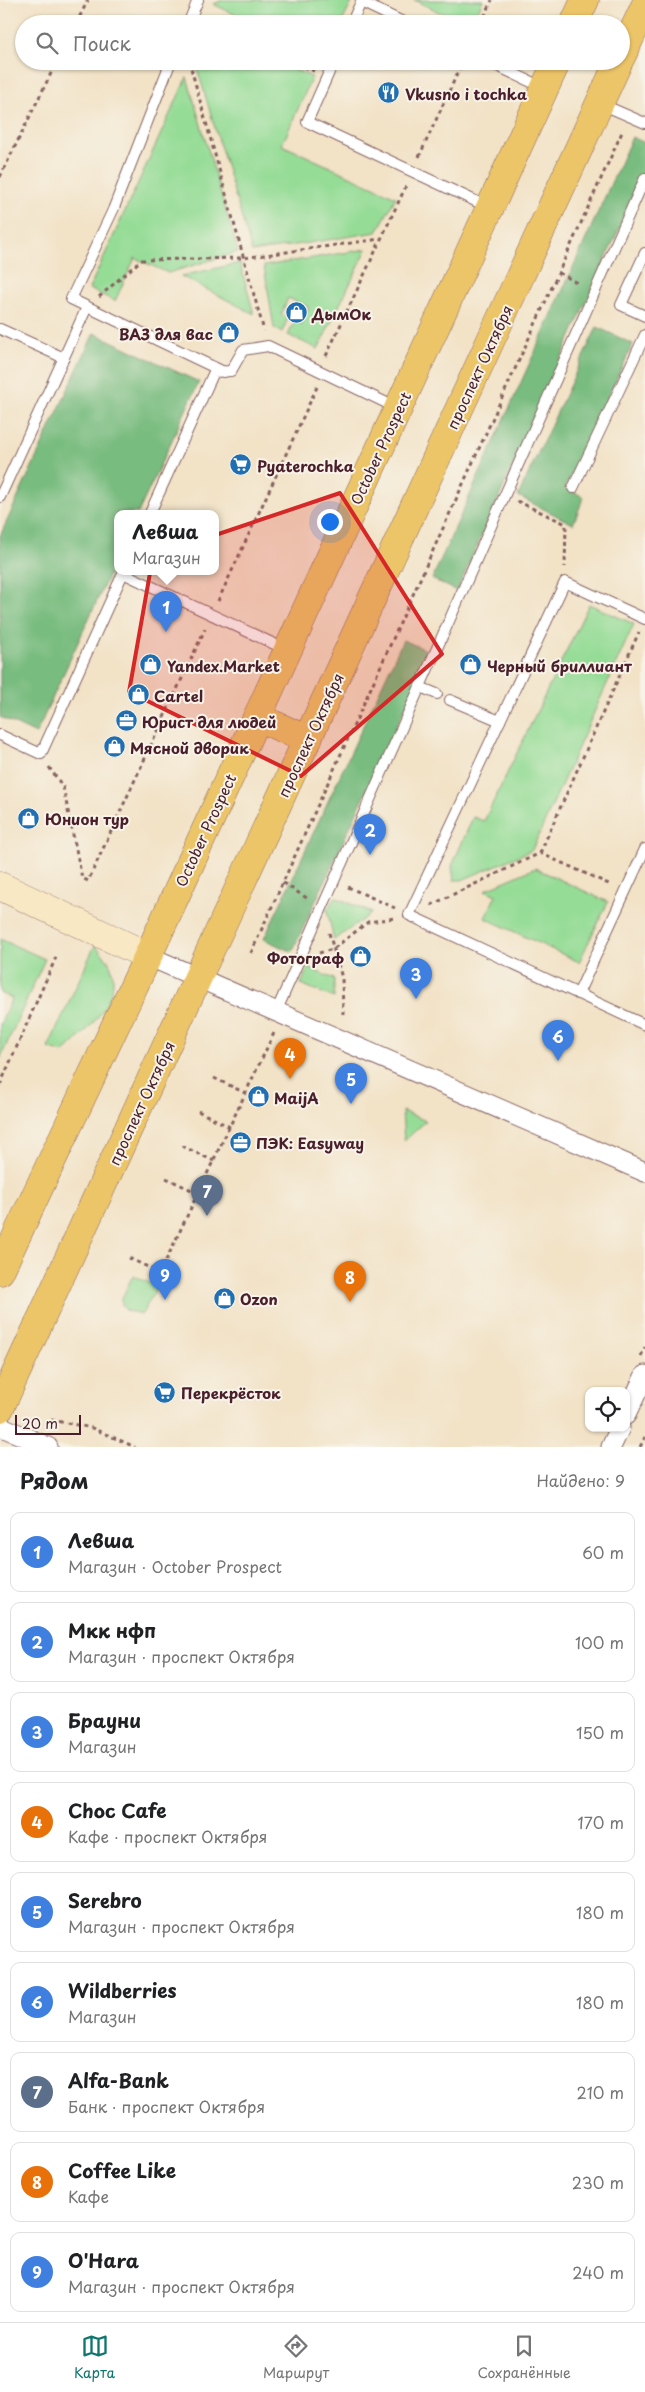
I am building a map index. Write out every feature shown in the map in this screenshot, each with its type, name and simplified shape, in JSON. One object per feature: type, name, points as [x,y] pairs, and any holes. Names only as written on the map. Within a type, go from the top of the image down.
[{"type":"main road","points":[[578,15],[585,0]]},
{"type":"main road","points":[[630,38],[645,6]]},
{"type":"main road","name":"October Prospect","points":[[0,1271],[148,956],[553,70]]},
{"type":"main road","name":"проспект Октября","points":[[0,1408],[615,70]]},
{"type":"main road","points":[[257,717],[308,740]]},
{"type":"main road","points":[[0,886],[148,956]]},
{"type":"street","points":[[148,956],[199,978],[276,1020],[645,1172]]},
{"type":"street","points":[[630,1407],[645,1375]]},
{"type":"street","points":[[0,1426],[48,1447]]},
{"type":"street","points":[[611,1447],[618,1432]]},
{"type":"lane","points":[[192,15],[198,0]]},
{"type":"lane","points":[[355,15],[361,2],[388,15]]},
{"type":"lane","points":[[167,70],[113,210],[71,299],[224,372]]},
{"type":"lane","points":[[330,70],[307,122],[490,208]]},
{"type":"lane","points":[[506,70],[545,88]]},
{"type":"lane","points":[[600,104],[645,123]]},
{"type":"lane","points":[[276,1020],[299,960],[334,880],[645,178]]},
{"type":"lane","points":[[645,253],[621,305],[645,316]]},
{"type":"lane","points":[[0,497],[88,307]]},
{"type":"lane","points":[[0,329],[64,358]]},
{"type":"lane","points":[[573,488],[645,335]]},
{"type":"lane","points":[[151,510],[214,372],[231,371],[243,350],[268,346],[398,409]]},
{"type":"lane","points":[[0,735],[41,754],[123,575]]},
{"type":"lane","points":[[130,575],[288,650]]},
{"type":"lane","points":[[645,619],[565,582],[409,915],[645,1025]]},
{"type":"lane","points":[[420,687],[437,694]]},
{"type":"lane","points":[[450,700],[500,721]]},
{"type":"lane","points":[[578,994],[645,849]]},
{"type":"path","points":[[80,15],[88,0]]},
{"type":"path","points":[[485,15],[492,0]]},
{"type":"path","points":[[0,177],[53,70]]},
{"type":"path","points":[[192,70],[268,346]]},
{"type":"path","points":[[312,70],[328,76]]},
{"type":"path","points":[[319,370],[459,70]]},
{"type":"path","points":[[252,953],[630,116]]},
{"type":"path","points":[[88,307],[141,260],[244,258],[381,239]]},
{"type":"path","points":[[505,495],[566,524],[565,582]]},
{"type":"path","points":[[299,960],[333,949],[368,922],[409,915],[540,853],[645,619]]},
{"type":"path","points":[[41,754],[63,787],[82,878],[88,881]]},
{"type":"path","points":[[540,853],[625,891]]},
{"type":"path","points":[[334,880],[409,915]]},
{"type":"path","points":[[0,1085],[57,955]]},
{"type":"path","points":[[128,1258],[160,1273],[246,1093],[276,1020]]},
{"type":"path","points":[[214,1078],[246,1093]]},
{"type":"path","points":[[198,1111],[230,1127]]},
{"type":"path","points":[[182,1146],[214,1161]]},
{"type":"path","points":[[166,1178],[198,1193]]},
{"type":"path","points":[[51,1420],[92,1428],[135,1447]]},
{"type":"path","points":[[640,1447],[645,1437]]},
{"type":"highlighted area","points":[[340,493],[442,654],[301,776],[129,692],[153,556]]},
{"type":"green space","points":[[224,0],[353,0],[346,15],[236,15],[213,4]]},
{"type":"green space","points":[[414,0],[483,0],[476,15],[445,15]]},
{"type":"green space","points":[[198,70],[295,70],[312,77],[282,145],[396,197],[377,232],[252,252]]},
{"type":"green space","points":[[187,77],[238,252],[168,273],[135,258],[115,301],[89,289]]},
{"type":"green space","points":[[632,137],[645,143],[645,171],[457,591],[432,579]]},
{"type":"green space","points":[[367,249],[318,349],[288,335],[295,321],[302,324],[309,307],[288,298],[281,315],[288,318],[282,332],[274,328],[264,266]]},
{"type":"green space","points":[[240,263],[254,314],[181,276]]},
{"type":"green space","points":[[597,327],[633,344],[565,488],[584,497],[573,524],[518,496]]},
{"type":"green space","points":[[94,333],[199,382],[139,510],[114,510],[114,564],[36,734],[0,717],[0,536]]},
{"type":"green space","points":[[589,604],[634,624],[532,850],[462,880],[454,880],[452,866],[473,817],[484,821]]},
{"type":"green space","points":[[403,640],[431,652],[292,952],[264,939]]},
{"type":"green space","points":[[535,868],[608,902],[579,962],[485,918],[496,895],[485,890]]},
{"type":"green space","points":[[335,897],[372,913],[334,940],[327,910]]},
{"type":"green space","points":[[0,939],[45,959],[0,1059],[0,1025],[12,998],[0,993]]},
{"type":"green space","points":[[95,945],[111,967],[112,991],[107,1003],[91,1026],[63,1053],[48,1048]]},
{"type":"green space","points":[[308,968],[334,979],[334,998],[301,984]]},
{"type":"green space","points":[[402,1111],[426,1121],[404,1141]]},
{"type":"green space","points":[[133,1275],[157,1287],[142,1314],[127,1311],[122,1306],[122,1298]]},
{"type":"place","name":"Vkusno i tochka","points":[[389,93]]},
{"type":"place","name":"ДымОк","points":[[296,313]]},
{"type":"place","name":"ВАЗ для вас","points":[[229,333]]},
{"type":"place","name":"Pyaterochka","points":[[241,465]]},
{"type":"place","name":"Левша","points":[[166,632]]},
{"type":"place","name":"Yandex.Market","points":[[151,665]]},
{"type":"place","name":"Черный бриллиант","points":[[471,665]]},
{"type":"place","name":"Cartel","points":[[138,695]]},
{"type":"place","name":"Юрист для людей","points":[[126,721]]},
{"type":"place","name":"Мясной дворик","points":[[114,747]]},
{"type":"place","name":"Юнион тур","points":[[29,818]]},
{"type":"place","name":"Мкк нфп","points":[[370,855]]},
{"type":"place","name":"Фотограф","points":[[360,957]]},
{"type":"place","name":"Брауни","points":[[416,999]]},
{"type":"place","name":"Wildberries","points":[[558,1061]]},
{"type":"place","name":"Choc Cafe","points":[[290,1079]]},
{"type":"place","name":"MaijA","points":[[258,1097]]},
{"type":"place","name":"Serebro","points":[[351,1104]]},
{"type":"place","name":"ПЭК: Easyway","points":[[240,1142]]},
{"type":"place","name":"Alfa-Bank","points":[[207,1216]]},
{"type":"place","name":"Ozon","points":[[224,1298]]},
{"type":"place","name":"O'Hara","points":[[165,1300]]},
{"type":"place","name":"Coffee Like","points":[[350,1302]]},
{"type":"place","name":"Перекрёсток","points":[[165,1392]]}]
